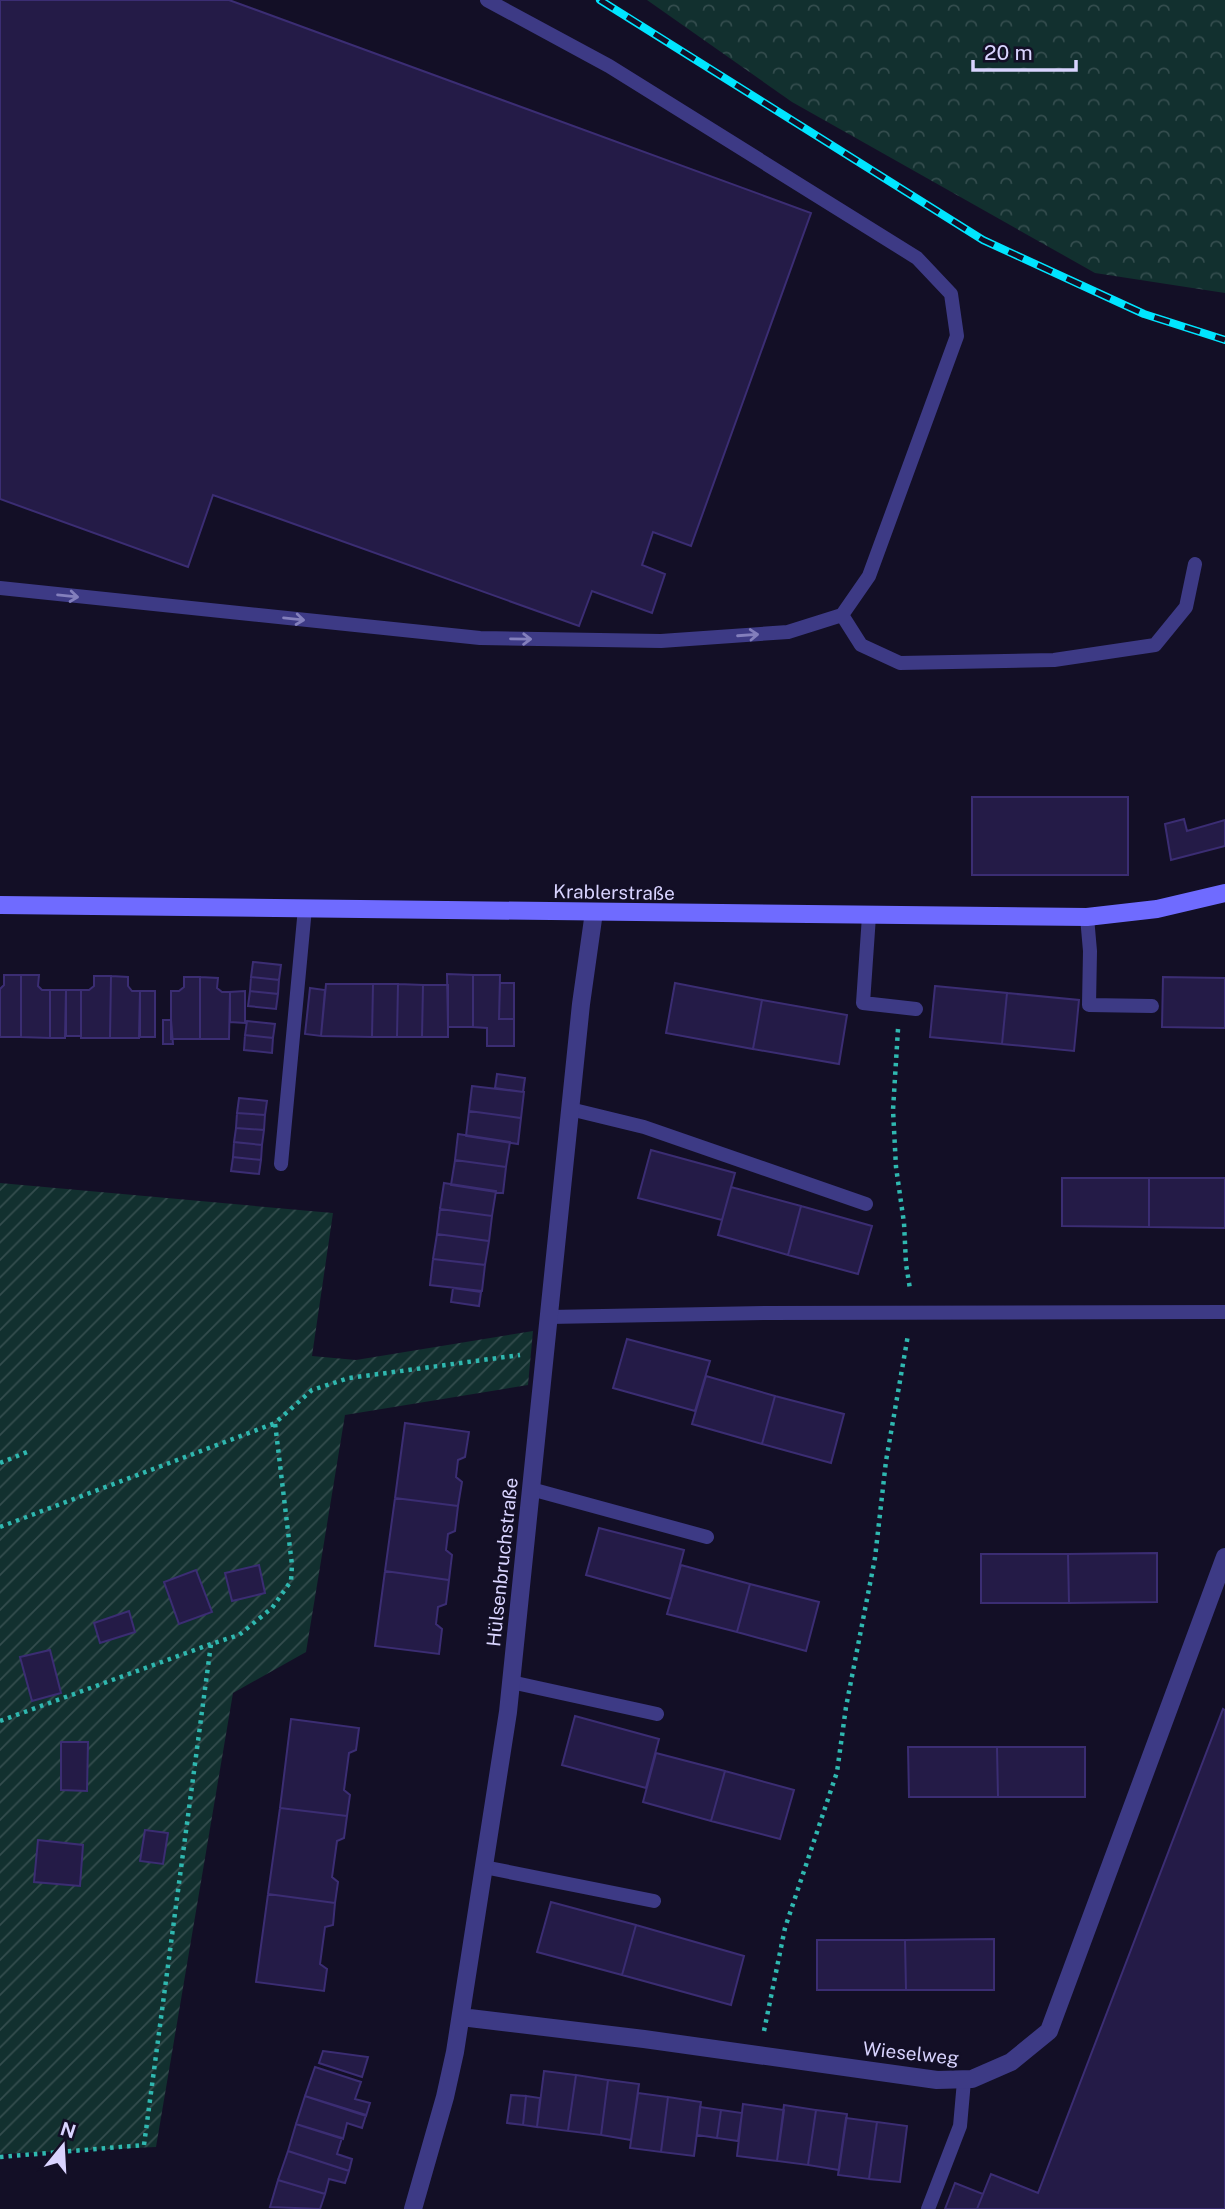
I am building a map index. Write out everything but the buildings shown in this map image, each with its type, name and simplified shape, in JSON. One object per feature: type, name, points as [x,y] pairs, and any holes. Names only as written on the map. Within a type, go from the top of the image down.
[{"type":"street","name":"Krablerstraße","points":[[0,905],[1087,917],[1157,909],[1225,893]]},
{"type":"street","name":"Hülsenbruchstraße","points":[[413,2209],[445,2097],[461,2017],[511,1682],[570,1109],[594,912]]},
{"type":"street","name":"Wieselweg","points":[[461,2017],[937,2080],[964,2081],[1012,2062],[1049,2031],[1225,1557]]},
{"type":"lane","points":[[0,588],[480,638],[661,642],[788,632],[842,615],[869,576],[957,336],[951,294],[917,258],[609,66],[487,0]]},
{"type":"lane","points":[[842,615],[861,645],[900,663],[1054,660],[1155,645],[1186,607],[1195,564]]},
{"type":"lane","points":[[281,1164],[305,908]]},
{"type":"lane","points":[[869,916],[863,1003],[916,1009]]},
{"type":"lane","points":[[1087,917],[1090,951],[1089,1005],[1152,1006]]},
{"type":"lane","points":[[570,1109],[644,1127],[866,1205]]},
{"type":"lane","points":[[549,1317],[765,1313],[1225,1312]]},
{"type":"lane","points":[[531,1489],[707,1537]]},
{"type":"lane","points":[[511,1682],[657,1714]]},
{"type":"lane","points":[[484,1867],[654,1901]]},
{"type":"lane","points":[[928,2209],[960,2126],[964,2081]]},
{"type":"path","points":[[759,2056],[785,1928],[837,1772],[846,1707],[875,1558],[886,1461],[913,1313],[906,1264],[893,1110],[899,1007]]},
{"type":"path","points":[[0,1527],[275,1423],[312,1390],[349,1378],[545,1352]]},
{"type":"path","points":[[0,1721],[239,1635],[272,1608],[291,1581],[292,1565],[275,1423]]},
{"type":"path","points":[[0,1463],[27,1452]]},
{"type":"path","points":[[0,2157],[144,2144],[211,1644]]},
{"type":"green space","points":[[647,0],[1225,0],[1225,293],[1095,273],[792,102]]},
{"type":"green space","points":[[0,1183],[333,1213],[312,1356],[356,1360],[533,1331],[528,1385],[345,1415],[306,1652],[233,1693],[156,2147],[0,2154]]},
{"type":"railway","points":[[600,0],[983,240],[1144,314],[1225,340]]}]
